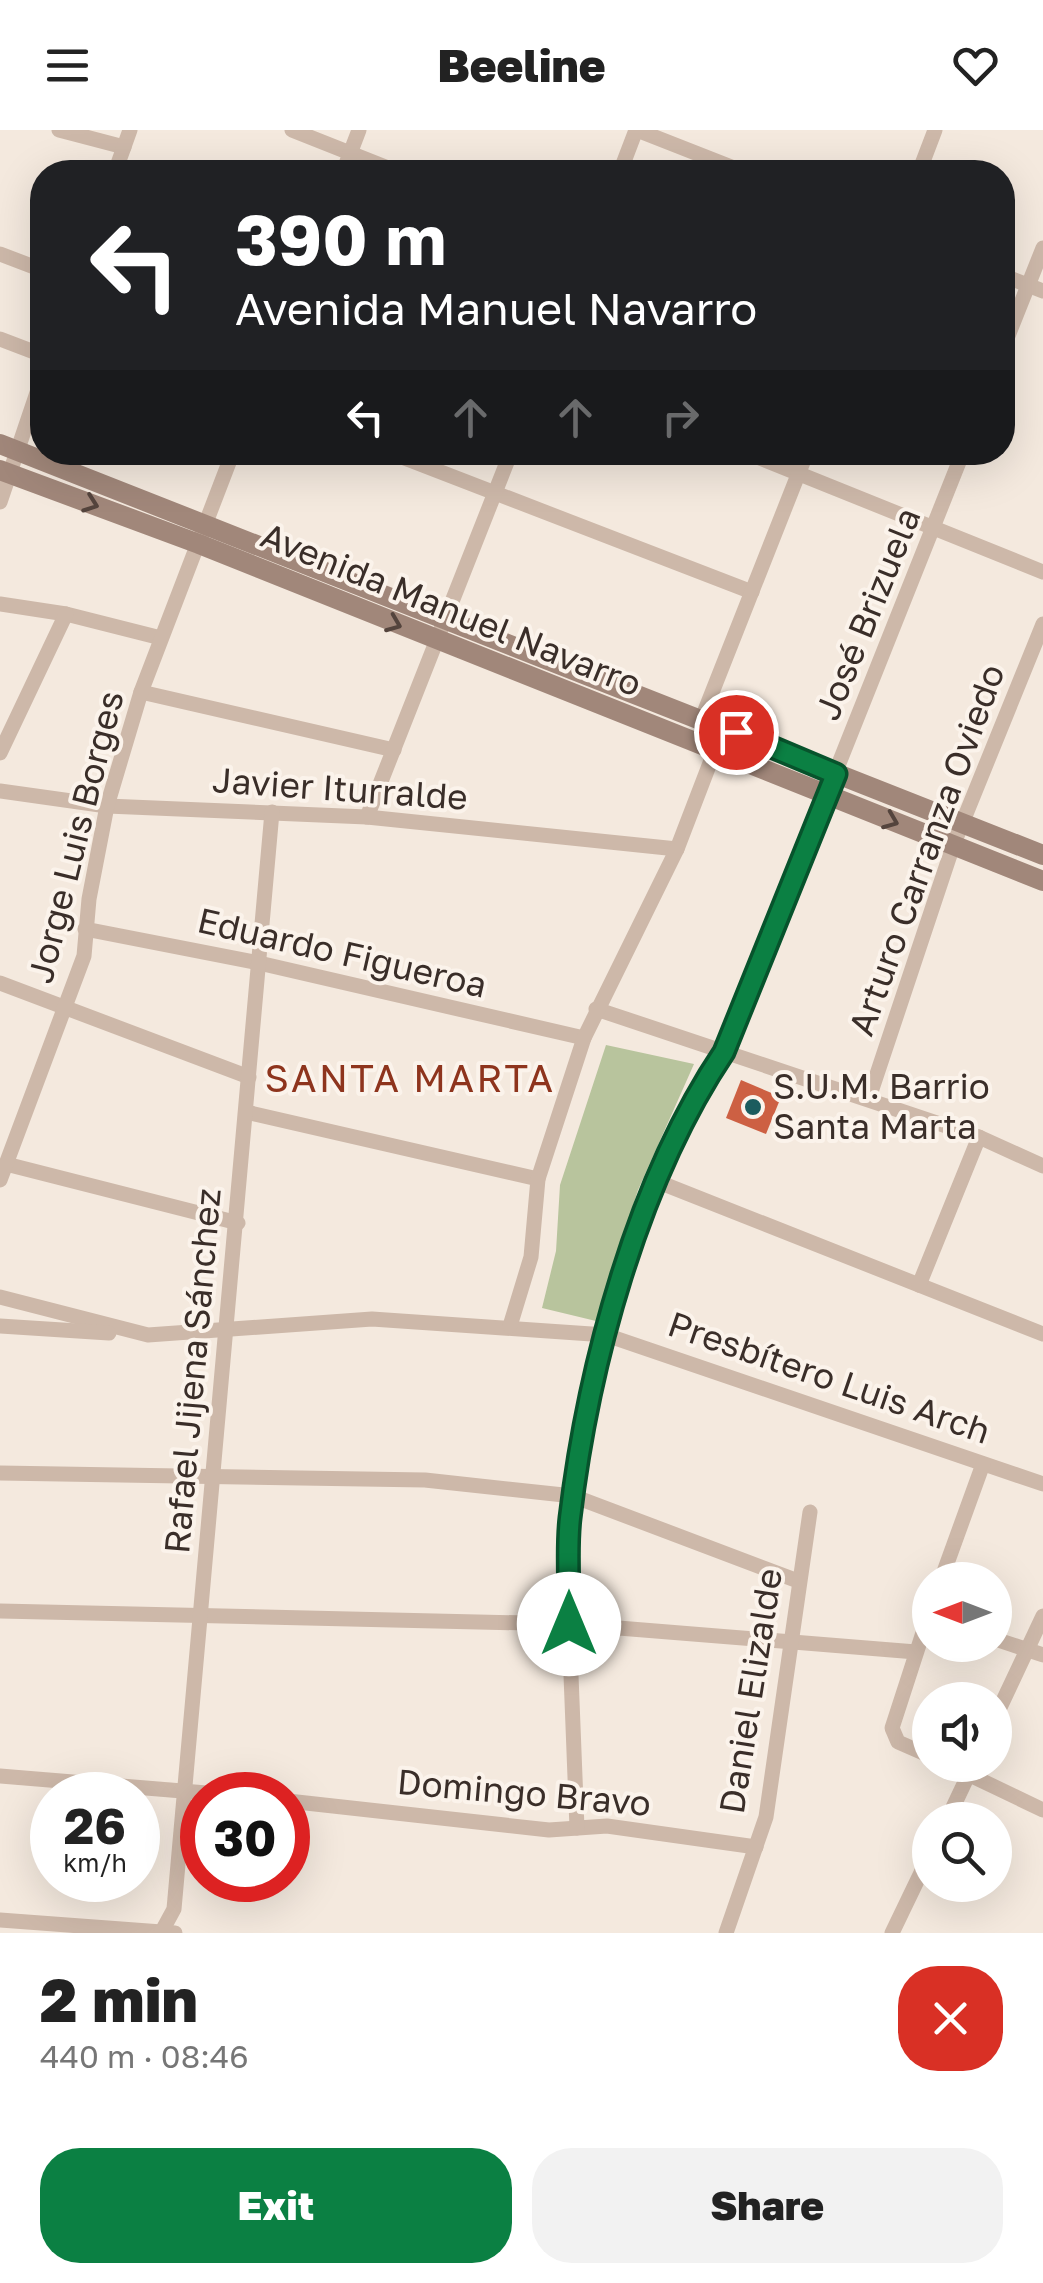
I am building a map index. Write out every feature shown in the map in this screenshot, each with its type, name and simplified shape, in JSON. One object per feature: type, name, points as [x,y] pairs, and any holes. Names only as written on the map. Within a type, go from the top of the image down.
[{"type":"main road","name":"Avenida Manuel Navarro","points":[[56,465],[1043,855]]},
{"type":"main road","name":"Avenida Manuel Navarro","points":[[4,472],[199,544],[1043,881]]},
{"type":"street","points":[[59,130],[124,148]]},
{"type":"street","points":[[120,160],[130,130]]},
{"type":"street","points":[[292,130],[368,160]]},
{"type":"street","points":[[347,160],[359,130]]},
{"type":"street","points":[[625,160],[636,130],[713,160]]},
{"type":"street","points":[[923,160],[936,130]]},
{"type":"street","points":[[1015,327],[1036,288],[1043,248]]},
{"type":"street","points":[[0,254],[30,265]]},
{"type":"street","points":[[0,339],[30,350]]},
{"type":"street","points":[[0,502],[9,447],[30,403]]},
{"type":"street","name":"Jorge Luis Borges","points":[[3,1172],[84,956],[107,806],[141,692],[228,465]]},
{"type":"street","points":[[424,465],[752,592]]},
{"type":"street","points":[[367,817],[506,465]]},
{"type":"street","points":[[777,465],[1043,572]]},
{"type":"street","points":[[510,1326],[532,1257],[538,1179],[584,1038],[676,849],[715,750],[702,718],[803,465]]},
{"type":"street","name":"José Brizuela","points":[[577,1828],[569,1624],[574,1496],[606,1335],[656,1181],[702,1084],[724,1052],[958,465]]},
{"type":"street","points":[[0,604],[66,614],[161,638]]},
{"type":"street","points":[[0,754],[66,614]]},
{"type":"street","name":"Arturo Carranza Oviedo","points":[[869,1098],[953,846],[1043,624]]},
{"type":"street","points":[[141,692],[394,750]]},
{"type":"street","name":"Javier Iturralde","points":[[0,791],[107,806],[367,817],[676,849]]},
{"type":"street","name":"Rafael Jijena Sánchez","points":[[184,1772],[229,1330],[272,812]]},
{"type":"street","name":"Eduardo Figueroa","points":[[86,929],[259,963],[584,1038]]},
{"type":"street","points":[[0,984],[249,1077]]},
{"type":"street","points":[[596,1008],[869,1098],[979,1137],[1043,1166]]},
{"type":"street","points":[[246,1112],[538,1179]]},
{"type":"street","points":[[919,1285],[979,1137]]},
{"type":"street","points":[[3,1172],[238,1222]]},
{"type":"street","points":[[656,1181],[1043,1334]]},
{"type":"street","name":"Presbítero Luis Arch","points":[[0,1297],[148,1335],[372,1318],[606,1335],[1043,1484]]},
{"type":"street","points":[[0,1326],[148,1335]]},
{"type":"street","points":[[948,1562],[983,1464]]},
{"type":"street","points":[[0,1473],[425,1480],[574,1496],[798,1581]]},
{"type":"street","name":"Daniel Elizalde","points":[[726,1933],[766,1817],[810,1512]]},
{"type":"street","points":[[0,1611],[200,1612],[569,1624],[912,1652]]},
{"type":"street","points":[[1012,1690],[1035,1653],[1043,1616]]},
{"type":"street","points":[[912,1747],[892,1736],[913,1662]]},
{"type":"street","points":[[0,1776],[180,1790]]},
{"type":"street","points":[[993,1782],[1043,1810]]},
{"type":"street","name":"Domingo Bravo","points":[[310,1803],[549,1830],[607,1826],[756,1847]]},
{"type":"street","name":"Rafael Jijena Sánchez","points":[[166,1932],[174,1909],[180,1820]]},
{"type":"street","points":[[892,1933],[912,1891]]},
{"type":"street","points":[[0,1920],[166,1932]]},
{"type":"green space","points":[[606,1045],[694,1064],[638,1190],[596,1321],[542,1308],[556,1251],[560,1185]]},
{"type":"building","name":"S.U.M. Barrio Santa Marta","points":[[741,1080],[781,1097],[766,1134],[726,1118]]},
{"type":"place","name":"S.U.M. Barrio Santa Marta","points":[[753,1107]]},
{"type":"district","name":"SANTA MARTA","points":[[410,1079]]},
{"type":"route","points":[[569,1624],[570,1522],[606,1335],[656,1181],[702,1084],[724,1052],[836,774],[736,732]]}]
